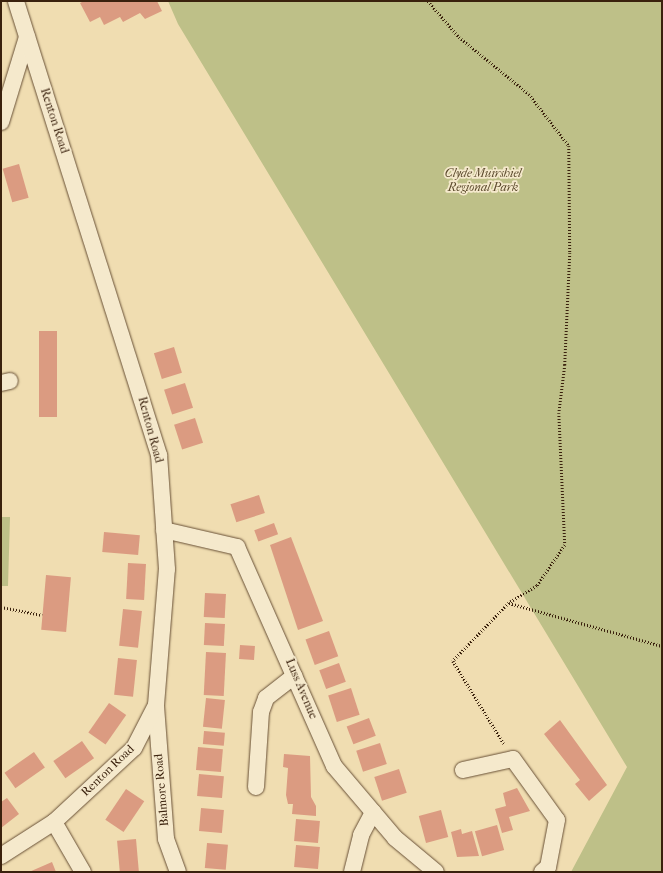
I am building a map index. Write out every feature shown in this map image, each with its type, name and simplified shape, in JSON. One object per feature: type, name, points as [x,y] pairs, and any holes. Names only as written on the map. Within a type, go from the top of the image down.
[{"type":"street","name":"Renton Road","points":[[1,856],[54,822],[134,748],[156,705],[167,569],[159,455],[16,1]]},
{"type":"street","points":[[1,122],[27,37]]},
{"type":"street","name":"Luss Avenue","points":[[164,530],[237,546],[334,766],[395,838],[436,872]]},
{"type":"street","points":[[256,787],[260,712],[266,698],[294,676]]},
{"type":"street","name":"Balmore Road","points":[[156,705],[166,840],[178,872]]},
{"type":"street","points":[[463,770],[513,759],[557,820],[548,868],[542,872]]},
{"type":"street","points":[[352,872],[361,835],[373,812]]},
{"type":"street","points":[[54,822],[83,872]]},
{"type":"path","points":[[428,1],[459,37],[529,94],[568,146],[569,261],[565,365],[558,412],[565,545],[537,586],[509,603],[453,661],[513,759]]},
{"type":"path","points":[[509,603],[662,646]]},
{"type":"path","points":[[1,607],[42,615]]},
{"type":"green space","name":"Clyde Muirshiel Regional Park","points":[[168,1],[662,1],[662,872],[571,872],[627,767],[178,24]]},
{"type":"green space","points":[[1,517],[10,517],[8,586],[1,586]]},
{"type":"building","points":[[84,1],[157,1],[162,11],[145,19],[140,13],[123,22],[120,17],[104,25],[100,17],[90,22],[80,3]]},
{"type":"building","points":[[19,164],[29,198],[12,202],[3,169]]},
{"type":"building","points":[[39,331],[57,331],[57,417],[39,417]]},
{"type":"building","points":[[174,347],[182,373],[162,379],[154,353]]},
{"type":"building","points":[[185,383],[193,408],[172,415],[164,390]]},
{"type":"building","points":[[195,418],[203,443],[182,450],[174,425]]},
{"type":"building","points":[[259,495],[265,513],[236,522],[230,504]]},
{"type":"building","points":[[274,523],[278,534],[258,541],[254,530]]},
{"type":"building","points":[[104,532],[140,535],[138,555],[102,552]]},
{"type":"building","points":[[291,537],[323,621],[298,630],[270,545]]},
{"type":"building","points":[[128,563],[146,564],[144,600],[126,599]]},
{"type":"building","points":[[46,575],[71,577],[66,632],[41,630]]},
{"type":"building","points":[[205,593],[226,594],[225,618],[204,617]]},
{"type":"building","points":[[123,609],[142,611],[138,648],[119,646]]},
{"type":"building","points":[[205,623],[225,624],[224,646],[204,645]]},
{"type":"building","points":[[329,631],[338,656],[315,665],[306,640]]},
{"type":"building","points":[[240,645],[255,646],[254,660],[239,659]]},
{"type":"building","points":[[206,652],[226,653],[224,696],[204,695]]},
{"type":"building","points":[[118,658],[137,660],[133,697],[114,695]]},
{"type":"building","points":[[339,663],[346,682],[326,689],[319,670]]},
{"type":"building","points":[[351,688],[360,715],[337,722],[328,695]]},
{"type":"building","points":[[206,698],[225,700],[222,729],[203,727]]},
{"type":"building","points":[[109,703],[126,715],[106,745],[88,732]]},
{"type":"building","points":[[369,718],[376,736],[353,744],[347,727]]},
{"type":"building","points":[[560,720],[607,785],[589,801],[575,784],[580,780],[544,734]]},
{"type":"building","points":[[204,731],[225,733],[224,746],[203,744]]},
{"type":"building","points":[[82,741],[94,758],[65,778],[53,761]]},
{"type":"building","points":[[380,743],[387,764],[363,772],[356,751]]},
{"type":"building","points":[[198,747],[223,749],[221,772],[196,770]]},
{"type":"building","points":[[34,752],[45,768],[15,788],[5,773]]},
{"type":"building","points":[[284,754],[310,756],[311,797],[316,806],[316,816],[292,814],[293,804],[288,804],[286,795],[288,768],[283,767]]},
{"type":"building","points":[[399,769],[407,793],[382,801],[374,777]]},
{"type":"building","points":[[199,774],[224,776],[222,798],[197,796]]},
{"type":"building","points":[[517,788],[530,811],[509,817],[513,830],[502,833],[495,809],[506,806],[503,793]]},
{"type":"building","points":[[126,789],[144,801],[124,832],[105,820]]},
{"type":"building","points":[[7,798],[19,814],[1,828],[1,802]]},
{"type":"building","points":[[201,808],[224,810],[222,833],[199,831]]},
{"type":"building","points":[[441,810],[448,837],[426,843],[419,816]]},
{"type":"building","points":[[296,819],[320,821],[318,843],[294,841]]},
{"type":"building","points":[[497,825],[504,850],[482,856],[475,831]]},
{"type":"building","points":[[461,829],[462,834],[472,831],[479,856],[457,857],[451,832]]},
{"type":"building","points":[[136,839],[139,872],[120,872],[117,841]]},
{"type":"building","points":[[207,843],[228,845],[226,870],[205,868]]},
{"type":"building","points":[[296,845],[320,847],[318,869],[294,867]]},
{"type":"building","points":[[52,862],[56,872],[29,872]]}]
